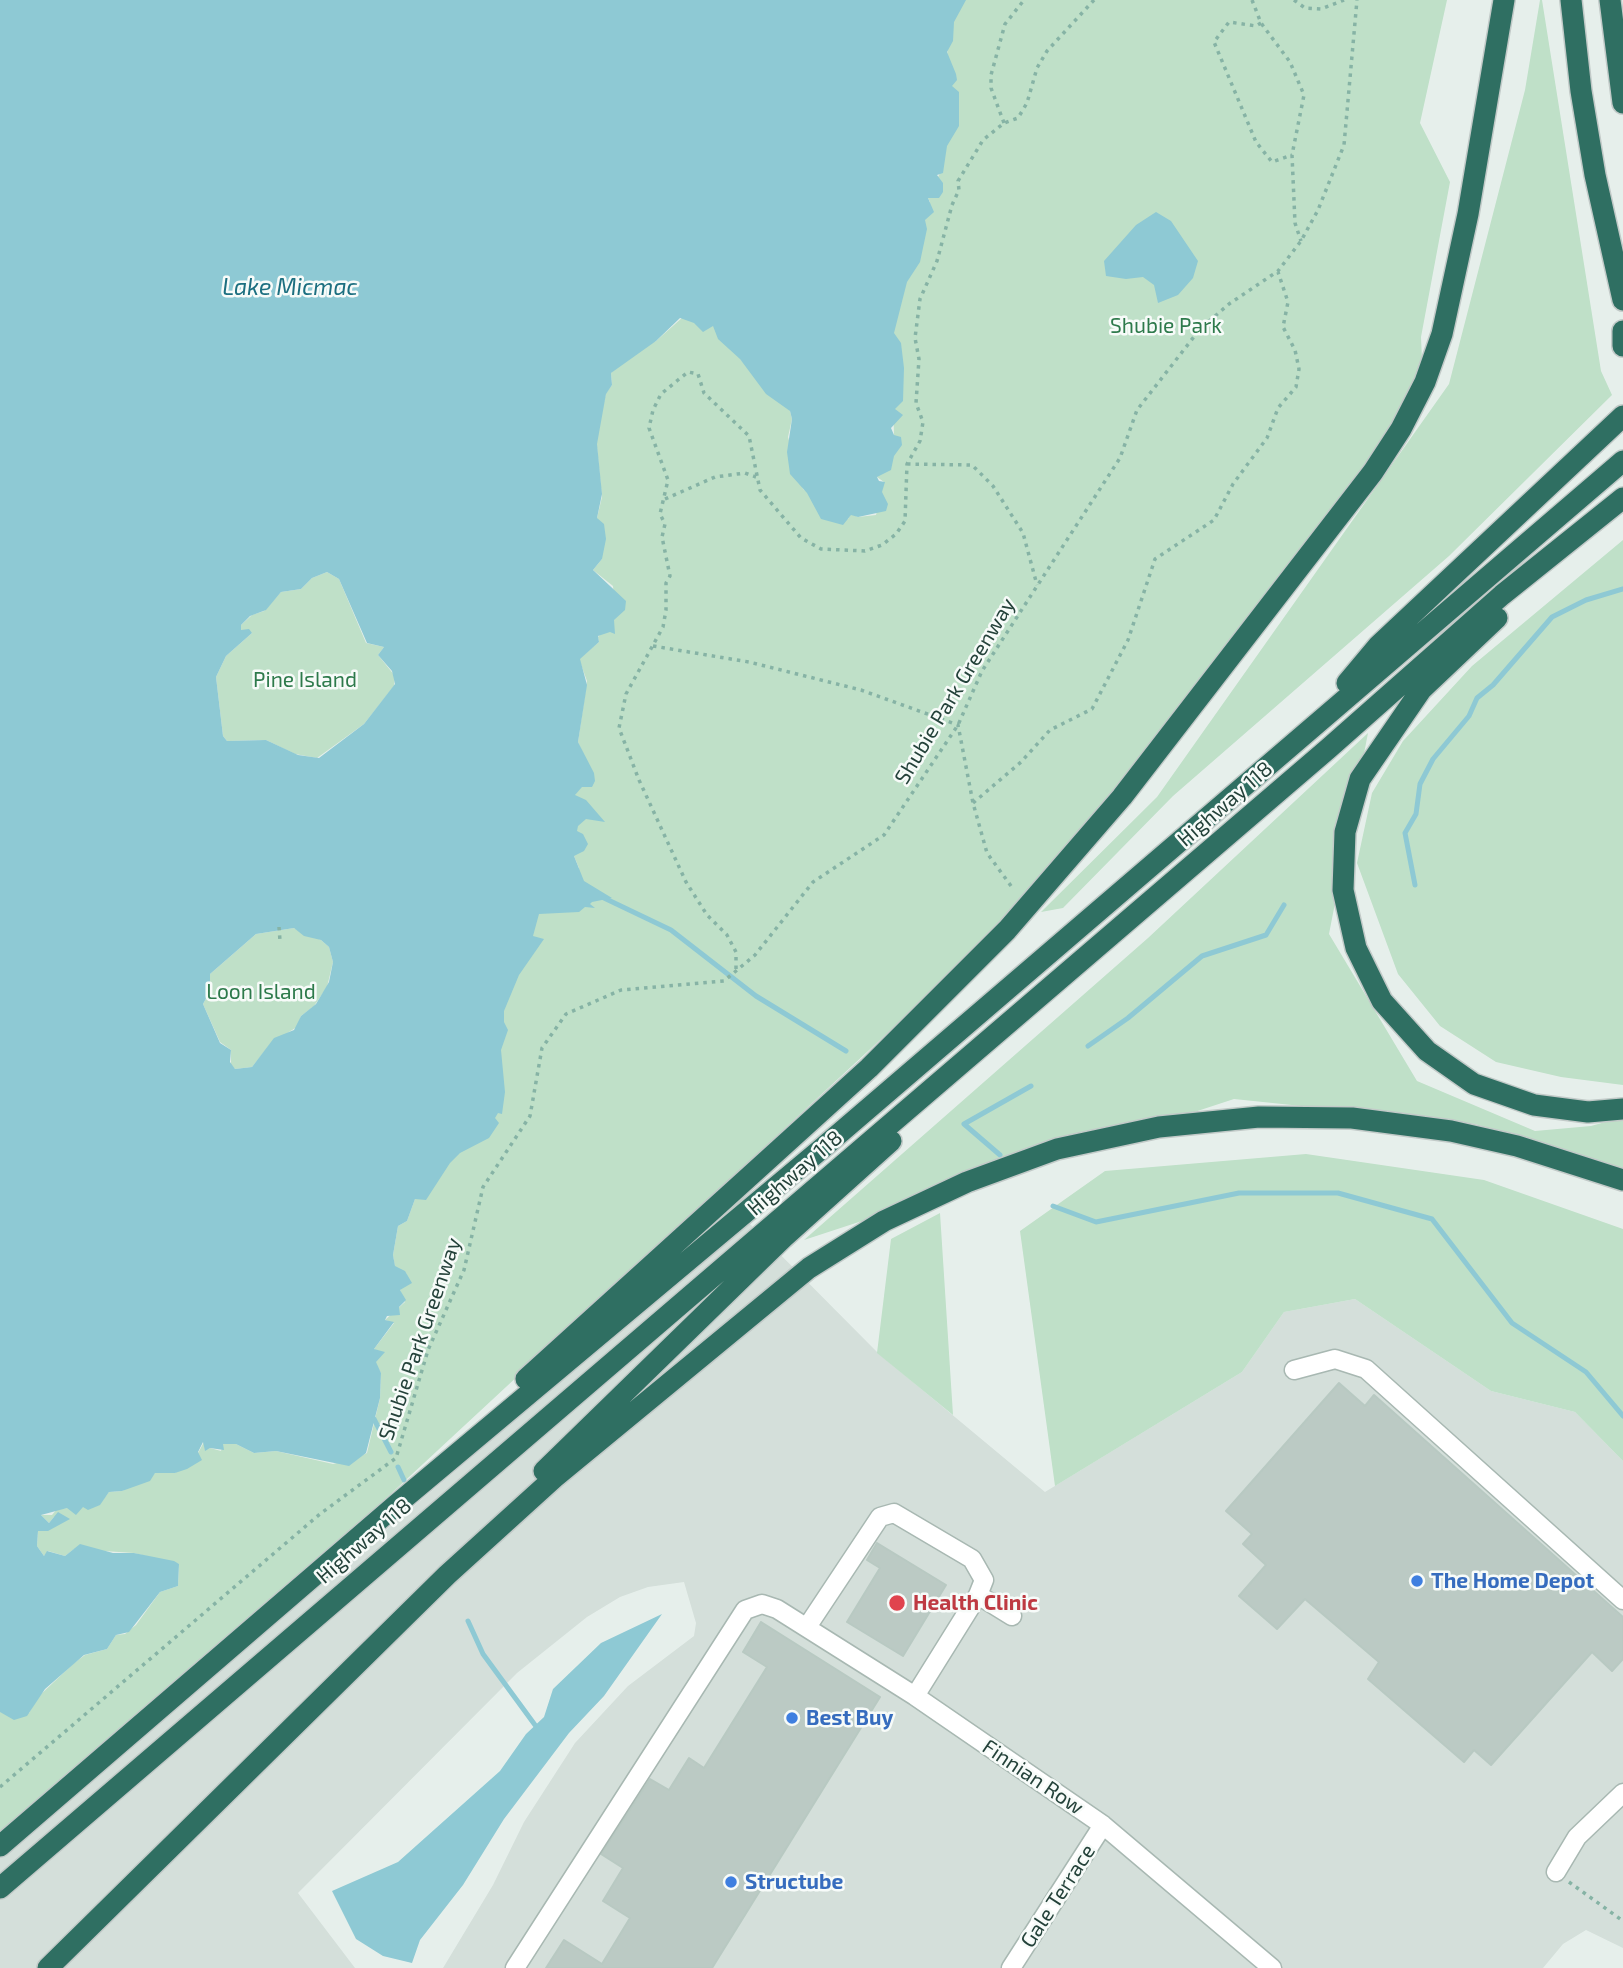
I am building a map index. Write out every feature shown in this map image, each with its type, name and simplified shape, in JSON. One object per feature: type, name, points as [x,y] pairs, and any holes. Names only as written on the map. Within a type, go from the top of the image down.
[{"type":"highway","points":[[396,1505],[492,1410],[869,1068],[1007,930],[1122,797],[1373,472],[1401,429],[1425,382],[1441,334],[1468,214],[1504,0]]},
{"type":"highway","points":[[1571,0],[1581,91],[1595,175],[1623,300]]},
{"type":"highway","points":[[1610,0],[1623,103]]},
{"type":"highway","points":[[1310,728],[1378,646],[1623,416]]},
{"type":"highway","name":"Highway 118","points":[[0,1846],[396,1505],[820,1150],[1623,461]]},
{"type":"highway","points":[[1623,498],[1421,690],[1360,779],[1345,832],[1343,890],[1356,948],[1382,1001],[1427,1051],[1474,1084],[1534,1105],[1588,1112],[1623,1109]]},
{"type":"highway","name":"Highway 118","points":[[0,1888],[1502,595],[1623,498]]},
{"type":"highway","points":[[447,1576],[545,1469],[733,1285],[918,1117],[1153,914],[1236,826]]},
{"type":"highway","points":[[48,1968],[447,1576],[554,1478],[809,1268],[884,1221],[967,1182],[1057,1149],[1171,1126],[1259,1117],[1352,1118],[1451,1131],[1517,1146],[1623,1180]]},
{"type":"street","points":[[1294,1370],[1335,1359],[1366,1369],[1623,1600]]},
{"type":"street","points":[[807,1627],[880,1517],[894,1513],[972,1559],[984,1580],[978,1595],[915,1696]]},
{"type":"street","points":[[978,1595],[1012,1616]]},
{"type":"street","name":"Finnian Row","points":[[515,1968],[745,1610],[762,1604],[777,1609],[807,1627],[915,1696],[1103,1825],[1272,1968]]},
{"type":"street","points":[[1556,1872],[1577,1838],[1623,1793]]},
{"type":"street","name":"Gale Terrace","points":[[1012,1968],[1103,1825]]},
{"type":"path","points":[[1004,123],[991,88],[991,75],[1005,24],[1024,0]]},
{"type":"path","points":[[735,970],[736,952],[727,934],[707,915],[687,882],[639,780],[620,728],[626,694],[663,627],[668,597],[666,583],[670,576],[662,537],[665,524],[660,514],[668,480],[649,428],[661,394],[688,372],[698,374],[704,393],[749,436],[756,477],[767,499],[801,538],[821,549],[865,551],[882,545],[905,521],[907,464],[920,441],[923,422],[916,403],[919,359],[915,338],[920,299],[937,261],[949,214],[959,190],[958,181],[984,139],[1004,123],[1018,118],[1027,103],[1037,68],[1047,51],[1094,0]]},
{"type":"path","points":[[1252,0],[1261,23],[1290,61],[1304,95],[1292,155],[1295,223],[1301,241]]},
{"type":"path","points":[[1294,0],[1305,8],[1321,9],[1344,0]]},
{"type":"path","name":"Shubie Park Greenway","points":[[0,1787],[320,1514],[396,1458],[429,1350],[464,1270],[483,1187],[530,1116],[542,1048],[566,1014],[621,990],[724,981],[755,955],[813,883],[884,835],[958,725],[982,671],[1120,458],[1137,410],[1200,329],[1230,304],[1278,271],[1301,241],[1327,190],[1344,145],[1357,0]]},
{"type":"path","points":[[1261,23],[1255,26],[1229,22],[1214,42],[1256,142],[1272,162],[1292,155]]},
{"type":"path","points":[[973,803],[1021,762],[1050,730],[1092,709],[1128,640],[1155,559],[1214,520],[1233,484],[1267,438],[1278,408],[1296,387],[1299,369],[1295,350],[1283,327],[1288,302],[1278,271]]},
{"type":"path","points":[[907,464],[972,465],[993,486],[1023,533],[1037,586]]},
{"type":"path","points":[[664,499],[715,477],[745,473],[756,477]]},
{"type":"path","points":[[653,646],[749,662],[861,690],[958,725],[973,803],[987,853],[1014,890]]},
{"type":"path","points":[[279,927],[280,942]]},
{"type":"path","points":[[1556,1872],[1623,1921]]},
{"type":"shaded area","points":[[748,1222],[878,1353],[1045,1492],[1242,1372],[1284,1312],[1355,1299],[1491,1391],[1575,1412],[1623,1461],[1623,1948],[1586,1930],[1563,1944],[1543,1968],[443,1968],[493,1885],[524,1822],[575,1743],[628,1686],[694,1636],[696,1623],[684,1582],[648,1587],[620,1597],[587,1617],[517,1673],[298,1893],[355,1968],[0,1968],[0,1858]]},
{"type":"green space","name":"Shubie Park","points":[[958,0],[1447,0],[1420,123],[1450,182],[1421,337],[1423,383],[1387,457],[1074,860],[174,1695],[0,1851],[0,1712],[29,1713],[38,1697],[74,1663],[85,1655],[107,1649],[116,1635],[125,1634],[136,1625],[160,1592],[178,1586],[179,1564],[134,1553],[74,1549],[65,1556],[48,1551],[44,1556],[37,1546],[38,1531],[53,1528],[65,1517],[54,1517],[49,1523],[41,1515],[52,1515],[57,1509],[99,1505],[109,1492],[122,1491],[155,1473],[175,1473],[198,1453],[204,1442],[205,1450],[210,1448],[221,1451],[223,1444],[236,1444],[254,1453],[276,1451],[333,1464],[367,1453],[380,1398],[381,1373],[375,1363],[378,1352],[374,1349],[394,1323],[385,1320],[405,1302],[400,1290],[408,1279],[406,1273],[395,1267],[393,1255],[398,1226],[407,1221],[415,1199],[485,947],[579,868],[574,856],[575,795],[585,758],[578,742],[587,681],[579,659],[599,642],[598,637],[616,617],[613,586],[593,570],[602,559],[597,518],[602,497],[596,437],[606,393],[612,385],[611,373],[621,357],[656,341],[683,317],[713,326],[736,338],[741,360],[789,407],[792,419],[788,437],[803,489],[848,519],[851,514],[858,517],[876,515],[884,482],[877,477],[894,435],[891,325],[930,202],[928,198],[940,173],[950,9]]},
{"type":"green space","points":[[1540,0],[1601,371],[1612,395],[1449,556],[1173,796],[1063,908],[1041,912],[1157,797],[1449,384],[1525,90]]},
{"type":"green space","points":[[1623,540],[1623,1085],[1561,1077],[1496,1062],[1440,1026],[1398,974],[1357,863],[1372,793],[1403,741],[1472,666]]},
{"type":"green space","name":"Pine Island","points":[[327,572],[339,579],[366,643],[384,647],[378,655],[395,676],[394,686],[364,724],[317,758],[295,754],[266,740],[227,741],[223,736],[216,677],[226,656],[252,633],[241,630],[241,625],[252,615],[264,611],[281,592],[301,589],[312,578]]},
{"type":"green space","points":[[1368,733],[1329,934],[1417,1081],[1535,1131],[1591,1126],[1623,1117],[1623,1169],[1475,1124],[1234,1099],[804,1240],[1148,938]]},
{"type":"green space","name":"Loon Island","points":[[294,928],[321,940],[329,947],[333,962],[327,987],[314,1006],[301,1016],[297,1027],[271,1043],[252,1067],[235,1069],[231,1066],[231,1050],[220,1042],[203,1004],[210,991],[210,974],[256,934]]},
{"type":"green space","points":[[1306,1154],[1484,1180],[1623,1229],[1623,1461],[1575,1412],[1491,1391],[1355,1299],[1284,1312],[1242,1372],[1055,1486],[1020,1231],[1105,1171]]},
{"type":"green space","points":[[940,1213],[953,1415],[877,1353],[891,1239]]},
{"type":"water","name":"Lake Micmac","points":[[0,0],[966,0],[954,22],[953,41],[947,52],[957,80],[952,86],[959,92],[959,126],[947,146],[943,173],[937,175],[943,183],[943,192],[939,198],[928,198],[934,212],[925,220],[927,229],[920,262],[907,282],[894,333],[901,343],[904,368],[903,401],[895,409],[903,415],[891,428],[894,435],[901,437],[902,445],[894,456],[891,470],[877,477],[879,481],[885,482],[882,492],[888,504],[886,511],[858,517],[851,515],[843,525],[821,519],[807,493],[790,474],[787,452],[792,419],[790,411],[766,394],[740,359],[718,339],[713,326],[703,332],[694,323],[680,318],[656,341],[611,373],[612,385],[606,394],[597,444],[602,494],[597,518],[604,524],[606,539],[602,559],[593,570],[626,601],[625,610],[614,620],[615,634],[610,632],[598,636],[599,642],[580,659],[587,685],[578,742],[594,773],[595,781],[592,787],[582,787],[575,795],[586,800],[605,822],[586,819],[578,826],[577,831],[583,834],[588,844],[584,851],[574,856],[584,881],[612,898],[592,902],[590,904],[595,908],[585,907],[579,912],[539,914],[533,936],[544,939],[519,975],[504,1011],[504,1022],[508,1030],[501,1050],[505,1092],[502,1114],[498,1113],[495,1118],[499,1123],[489,1138],[460,1153],[450,1163],[426,1200],[415,1199],[407,1221],[398,1226],[393,1255],[395,1266],[405,1271],[412,1283],[400,1290],[406,1300],[399,1307],[400,1315],[387,1316],[385,1320],[394,1322],[374,1349],[385,1352],[376,1362],[381,1373],[380,1398],[366,1453],[349,1466],[276,1451],[254,1453],[236,1444],[223,1444],[224,1450],[210,1448],[205,1451],[203,1442],[198,1452],[202,1460],[187,1469],[175,1473],[155,1473],[150,1481],[122,1491],[109,1492],[100,1505],[88,1510],[83,1507],[76,1515],[67,1508],[41,1515],[49,1523],[58,1512],[70,1519],[48,1531],[38,1531],[37,1546],[44,1556],[47,1551],[65,1556],[80,1544],[113,1553],[134,1553],[174,1561],[179,1564],[178,1586],[160,1592],[129,1632],[116,1635],[107,1649],[84,1655],[45,1689],[27,1716],[14,1720],[0,1712]],"holes":[[[327,572],[339,579],[367,643],[384,647],[378,655],[392,671],[395,684],[364,724],[319,758],[298,755],[266,740],[227,741],[223,736],[216,677],[226,656],[252,633],[249,629],[241,630],[241,625],[250,616],[266,610],[281,592],[301,589],[312,578]],[[294,928],[304,936],[321,940],[329,947],[333,962],[329,982],[316,1004],[301,1016],[294,1030],[274,1038],[252,1067],[235,1069],[230,1062],[231,1050],[220,1043],[203,1004],[210,991],[210,974],[256,934]]]},
{"type":"water","points":[[1156,212],[1171,221],[1198,261],[1193,278],[1178,295],[1158,303],[1154,285],[1143,277],[1126,279],[1106,276],[1104,261],[1136,225]]},
{"type":"water","points":[[662,1614],[604,1696],[569,1733],[504,1819],[463,1885],[420,1940],[412,1963],[383,1956],[356,1939],[332,1891],[398,1862],[500,1771],[526,1734],[544,1717],[553,1689],[601,1643]]},
{"type":"building","name":"The Home Depot","points":[[1339,1383],[1365,1406],[1374,1395],[1623,1617],[1623,1659],[1612,1671],[1592,1652],[1491,1765],[1474,1750],[1464,1762],[1368,1679],[1379,1662],[1305,1599],[1277,1629],[1239,1596],[1266,1565],[1243,1544],[1252,1534],[1226,1511]]},
{"type":"building","name":"Health Clinic","points":[[877,1543],[946,1585],[903,1656],[847,1622],[880,1568],[867,1560]]},
{"type":"building","points":[[761,1622],[880,1697],[712,1968],[546,1968],[564,1940],[602,1964],[630,1918],[603,1901],[623,1868],[601,1854],[650,1779],[669,1790],[689,1758],[704,1768],[767,1667],[743,1652]]},
{"type":"waterway","points":[[1415,885],[1405,833],[1416,814],[1420,784],[1433,759],[1469,716],[1477,698],[1493,685],[1552,617],[1586,600],[1623,589]]},
{"type":"waterway","points":[[604,898],[671,930],[756,996],[846,1051]]},
{"type":"waterway","points":[[1088,1046],[1128,1018],[1202,956],[1266,935],[1284,905]]},
{"type":"waterway","points":[[1000,1155],[964,1124],[1031,1086]]},
{"type":"waterway","points":[[1053,1206],[1096,1222],[1239,1193],[1338,1193],[1432,1219],[1512,1323],[1586,1372],[1623,1416]]},
{"type":"waterway","points":[[374,1419],[391,1452]]},
{"type":"waterway","points":[[398,1467],[404,1480]]},
{"type":"waterway","points":[[468,1621],[483,1654],[535,1725]]},
{"type":"place","name":"The Home Depot","points":[[1417,1581]]},
{"type":"place","name":"Health Clinic","points":[[897,1603]]},
{"type":"place","name":"Best Buy","points":[[792,1718]]},
{"type":"place","name":"Structube","points":[[731,1882]]}]
